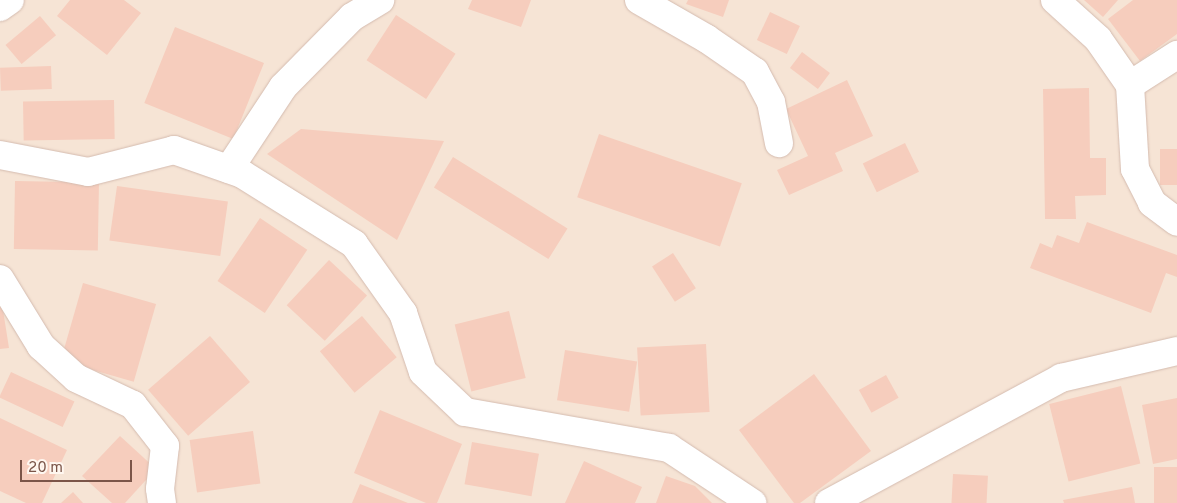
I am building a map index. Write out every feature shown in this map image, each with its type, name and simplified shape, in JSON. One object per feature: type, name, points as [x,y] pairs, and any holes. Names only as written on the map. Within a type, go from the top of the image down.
[{"type":"street","points":[[0,7],[10,0]]},
{"type":"street","points":[[229,169],[283,87],[352,17],[380,0]]},
{"type":"street","points":[[639,0],[707,39],[754,72],[771,102],[779,143]]},
{"type":"street","points":[[1055,0],[1098,39],[1130,85],[1135,169],[1152,203],[1177,222]]},
{"type":"street","points":[[1130,85],[1177,55]]},
{"type":"street","points":[[0,155],[88,172],[174,150],[242,174],[354,244],[403,312],[423,372],[465,412],[668,448],[752,503]]},
{"type":"street","points":[[0,280],[41,346],[76,378],[133,405],[166,446],[160,489],[162,503]]},
{"type":"street","points":[[829,503],[1061,378],[1177,351]]},
{"type":"shaded area","points":[[0,0],[1177,0],[1177,503],[0,503]]},
{"type":"building","points":[[70,0],[124,0],[141,13],[107,55],[57,16]]},
{"type":"building","points":[[472,0],[531,0],[521,27],[468,9]]},
{"type":"building","points":[[688,0],[729,0],[723,17],[686,4]]},
{"type":"building","points":[[1084,0],[1118,0],[1103,17]]},
{"type":"building","points":[[1133,0],[1177,0],[1177,34],[1140,61],[1108,19]]},
{"type":"building","points":[[770,12],[800,26],[787,54],[757,40]]},
{"type":"building","points":[[396,15],[456,54],[426,99],[367,60]]},
{"type":"building","points":[[40,16],[56,35],[22,64],[6,45]]},
{"type":"building","points":[[175,27],[264,63],[233,139],[144,103]]},
{"type":"building","points":[[802,52],[830,73],[818,89],[790,68]]},
{"type":"building","points":[[51,66],[52,89],[1,91],[0,68]]},
{"type":"building","points":[[847,80],[873,136],[835,153],[843,171],[789,195],[777,170],[808,156],[786,109]]},
{"type":"building","points":[[1089,88],[1090,158],[1106,158],[1106,195],[1075,196],[1076,219],[1045,219],[1043,89]]},
{"type":"building","points":[[114,100],[115,139],[24,141],[23,102]]},
{"type":"building","points":[[301,129],[444,141],[397,240],[267,154]]},
{"type":"building","points":[[599,134],[742,183],[720,247],[577,197]]},
{"type":"building","points":[[905,143],[919,172],[877,192],[863,164]]},
{"type":"building","points":[[1160,149],[1177,149],[1177,185],[1160,185]]},
{"type":"building","points":[[453,157],[567,229],[548,259],[434,188]]},
{"type":"building","points":[[15,181],[99,182],[98,250],[14,249]]},
{"type":"building","points":[[117,186],[228,202],[220,256],[109,240]]},
{"type":"building","points":[[260,218],[307,250],[265,313],[218,281]]},
{"type":"building","points":[[1087,222],[1177,255],[1177,277],[1166,273],[1151,313],[1030,268],[1040,243],[1052,248],[1057,235],[1079,243]]},
{"type":"building","points":[[673,253],[696,288],[675,302],[652,267]]},
{"type":"building","points":[[329,260],[367,295],[325,341],[287,305]]},
{"type":"building","points":[[83,283],[156,304],[134,382],[61,361]]},
{"type":"building","points":[[0,291],[9,348],[0,349]]},
{"type":"building","points":[[509,311],[526,378],[471,391],[455,325]]},
{"type":"building","points":[[362,316],[397,357],[355,393],[320,351]]},
{"type":"building","points":[[210,336],[250,382],[188,436],[148,390]]},
{"type":"building","points":[[706,344],[710,412],[641,416],[637,348]]},
{"type":"building","points":[[565,350],[637,361],[629,412],[557,400]]},
{"type":"building","points":[[11,372],[74,402],[63,427],[0,398]]},
{"type":"building","points":[[814,374],[871,451],[800,503],[794,503],[739,430]]},
{"type":"building","points":[[886,375],[899,398],[871,413],[859,390]]},
{"type":"building","points":[[1121,386],[1140,464],[1069,482],[1049,404]]},
{"type":"building","points":[[1177,398],[1177,459],[1153,464],[1142,405]]},
{"type":"building","points":[[380,410],[462,444],[437,503],[426,503],[354,473]]},
{"type":"building","points":[[0,418],[67,450],[42,503],[26,503],[0,491]]},
{"type":"building","points":[[253,431],[260,483],[197,492],[190,440]]},
{"type":"building","points":[[120,436],[156,469],[125,503],[112,503],[82,476]]},
{"type":"building","points":[[472,442],[539,454],[532,496],[465,484]]},
{"type":"building","points":[[584,461],[642,487],[635,503],[565,503]]},
{"type":"building","points":[[1154,467],[1177,467],[1177,503],[1154,503]]},
{"type":"building","points":[[953,474],[988,476],[987,503],[951,503]]},
{"type":"building","points":[[666,476],[695,486],[712,503],[656,503]]},
{"type":"building","points":[[360,484],[408,503],[352,503]]},
{"type":"building","points":[[1132,487],[1135,503],[1064,503],[1063,500]]},
{"type":"building","points":[[73,492],[83,503],[61,503]]}]
